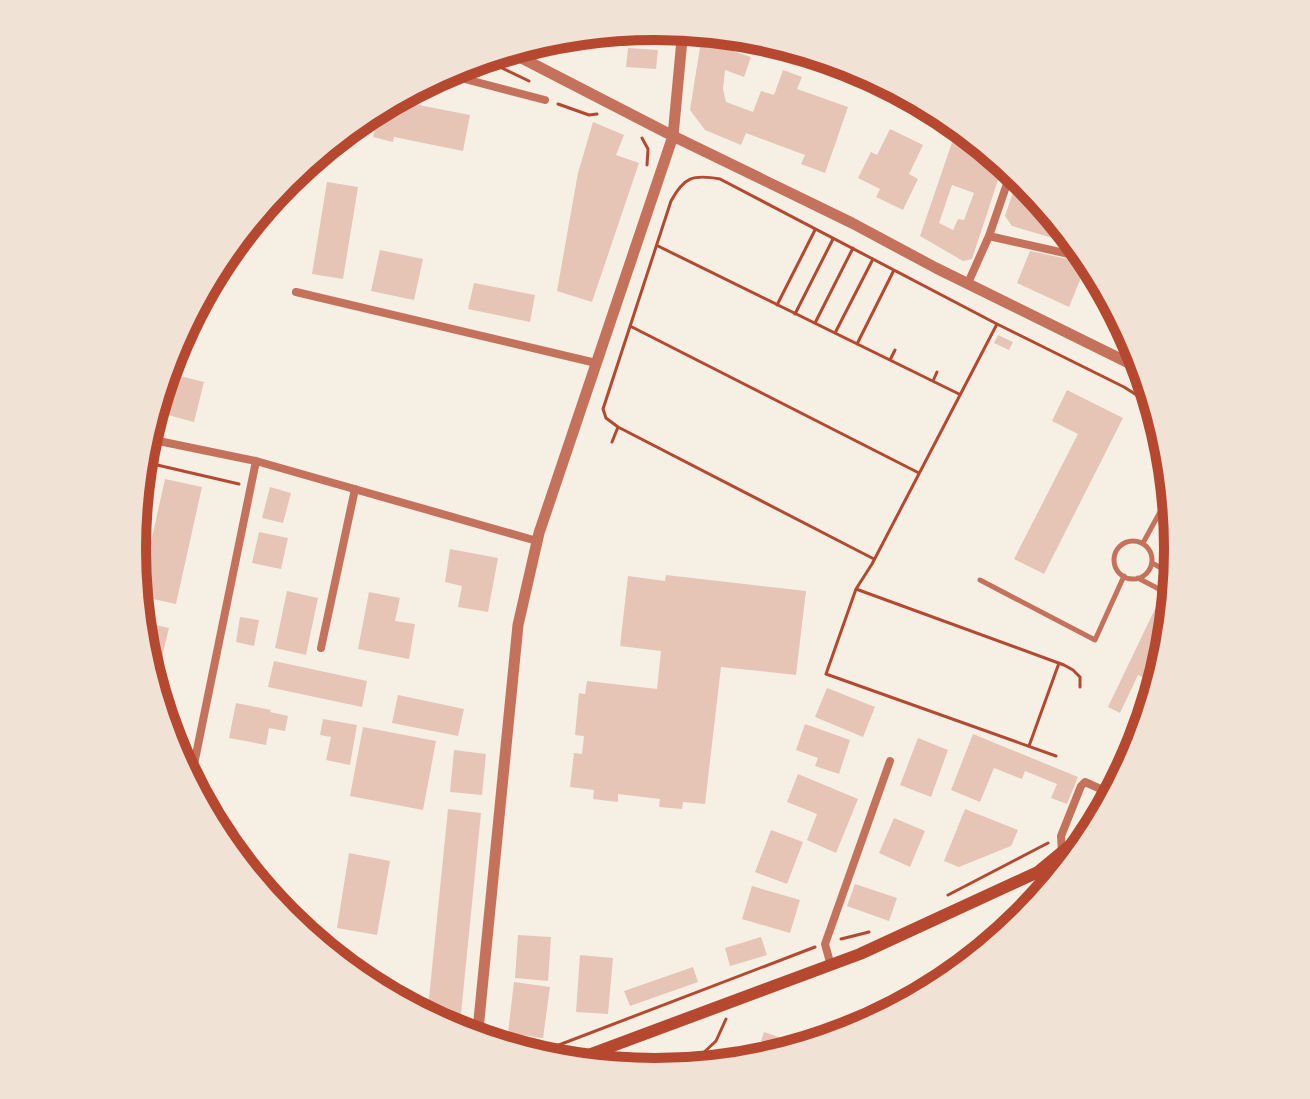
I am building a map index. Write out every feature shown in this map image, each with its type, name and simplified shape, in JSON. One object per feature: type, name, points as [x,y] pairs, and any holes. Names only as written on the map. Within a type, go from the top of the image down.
[{"type":"main road","points":[[588,1055],[831,966],[1038,872],[1068,848]]},
{"type":"main road","points":[[1038,872],[1049,872]]},
{"type":"street","points":[[477,1027],[518,625],[537,541],[673,136],[682,41]]},
{"type":"street","points":[[521,58],[1129,363]]},
{"type":"street","points":[[462,78],[545,100]]},
{"type":"street","points":[[968,283],[989,236],[1008,182]]},
{"type":"street","points":[[989,236],[1070,254]]},
{"type":"street","points":[[296,292],[596,363]]},
{"type":"street","points":[[157,441],[256,461],[537,541]]},
{"type":"street","points":[[194,766],[256,461]]},
{"type":"street","points":[[321,648],[355,489]]},
{"type":"street","points":[[831,966],[825,944],[890,761]]},
{"type":"street","points":[[1062,853],[1061,836],[1081,786],[1085,782],[1104,790]]},
{"type":"lane","points":[[1143,543],[1160,512]]},
{"type":"lane","points":[[1137,578],[1147,573],[1152,563],[1150,552],[1143,543],[1125,542],[1117,550],[1114,562],[1119,572],[1162,591]]},
{"type":"lane","points":[[1152,563],[1163,569]]},
{"type":"lane","points":[[980,580],[1095,640],[1124,576]]},
{"type":"path","points":[[545,100],[589,115],[597,114]]},
{"type":"path","points":[[635,133],[648,149],[647,163]]},
{"type":"path","points":[[874,559],[606,418],[603,409],[671,201],[679,186],[691,178],[703,176],[720,179],[1141,397]]},
{"type":"path","points":[[652,194],[671,201]]},
{"type":"path","points":[[777,305],[815,230]]},
{"type":"path","points":[[795,314],[833,239]]},
{"type":"path","points":[[658,246],[959,394]]},
{"type":"path","points":[[815,323],[853,248]]},
{"type":"path","points":[[835,333],[873,259]]},
{"type":"path","points":[[857,344],[894,270]]},
{"type":"path","points":[[997,324],[856,589],[826,674],[1056,756]]},
{"type":"path","points":[[630,326],[919,473]]},
{"type":"path","points":[[890,360],[895,350]]},
{"type":"path","points":[[933,381],[937,372]]},
{"type":"path","points":[[612,442],[618,427]]},
{"type":"path","points":[[153,464],[250,487]]},
{"type":"path","points":[[856,589],[1059,663],[1080,677],[1080,687]]},
{"type":"path","points":[[1029,747],[1059,663]]},
{"type":"path","points":[[942,898],[1061,836]]},
{"type":"path","points":[[551,1048],[825,944],[876,930]]},
{"type":"path","points":[[699,1057],[716,1041],[727,1019],[716,985]]},
{"type":"building","points":[[701,42],[751,57],[744,77],[725,70],[723,89],[726,102],[753,112],[761,91],[774,95],[783,70],[802,77],[797,89],[848,107],[825,173],[801,164],[805,155],[746,133],[741,145],[705,130],[690,110]]},
{"type":"building","points":[[628,48],[658,50],[656,69],[626,67]]},
{"type":"building","points":[[409,103],[470,115],[463,151],[394,137],[393,142],[373,137],[376,123]]},
{"type":"building","points":[[593,122],[624,135],[616,155],[639,163],[592,302],[557,291],[578,173]]},
{"type":"building","points":[[890,129],[923,145],[909,174],[918,179],[903,210],[876,197],[880,189],[858,178],[871,152],[877,155]]},
{"type":"building","points":[[954,137],[1000,175],[972,259],[963,261],[920,236]],"holes":[[[952,185],[974,193],[964,220],[958,219],[953,230],[939,223]]]},
{"type":"building","points":[[327,182],[358,187],[343,279],[312,274]]},
{"type":"building","points":[[1014,188],[1060,240],[1012,226],[1005,216]]},
{"type":"building","points":[[380,250],[423,259],[414,300],[371,291]]},
{"type":"building","points":[[1030,251],[1075,260],[1083,273],[1069,307],[1017,283]]},
{"type":"building","points":[[474,283],[535,295],[530,322],[468,309]]},
{"type":"building","points":[[998,335],[1013,342],[1009,350],[994,343]]},
{"type":"building","points":[[177,375],[204,382],[194,422],[164,414]]},
{"type":"building","points":[[1067,390],[1123,418],[1044,574],[1014,559],[1078,434],[1052,421]]},
{"type":"building","points":[[165,479],[202,487],[176,604],[148,598],[146,563]]},
{"type":"building","points":[[270,487],[291,493],[283,523],[262,518]]},
{"type":"building","points":[[259,532],[288,538],[281,569],[252,563]]},
{"type":"building","points":[[450,549],[498,558],[488,612],[458,607],[462,586],[445,582]]},
{"type":"building","points":[[666,575],[806,591],[796,675],[721,667],[705,804],[683,802],[682,809],[659,807],[660,799],[618,794],[618,802],[593,799],[594,790],[570,787],[574,753],[582,754],[584,736],[575,735],[579,693],[585,694],[587,681],[657,689],[661,651],[620,646],[628,576],[665,581]]},
{"type":"building","points":[[287,591],[318,598],[306,655],[275,648]]},
{"type":"building","points":[[369,592],[400,598],[395,621],[415,624],[409,659],[358,649]]},
{"type":"building","points":[[1155,609],[1160,612],[1147,680],[1138,675],[1120,713],[1108,707]]},
{"type":"building","points":[[240,617],[259,620],[254,646],[236,642]]},
{"type":"building","points":[[151,624],[169,628],[159,667]]},
{"type":"building","points":[[274,661],[367,681],[362,707],[268,687]]},
{"type":"building","points":[[827,688],[875,707],[863,737],[815,717]]},
{"type":"building","points":[[398,695],[464,709],[458,736],[392,723]]},
{"type":"building","points":[[236,703],[288,716],[285,731],[269,728],[266,745],[229,738]]},
{"type":"building","points":[[323,719],[357,725],[350,765],[326,760],[331,737],[320,735]]},
{"type":"building","points":[[805,724],[850,740],[839,774],[815,766],[818,758],[796,750]]},
{"type":"building","points":[[363,727],[436,741],[423,810],[350,796]]},
{"type":"building","points":[[973,734],[1078,777],[1067,804],[1051,798],[1057,784],[1025,771],[1022,779],[994,768],[980,802],[951,790]]},
{"type":"building","points":[[918,738],[948,750],[931,797],[900,785]]},
{"type":"building","points":[[454,750],[486,754],[482,795],[450,792]]},
{"type":"building","points":[[798,774],[858,799],[836,853],[807,840],[817,814],[787,802]]},
{"type":"building","points":[[448,809],[481,813],[460,1020],[428,1005]]},
{"type":"building","points":[[965,809],[1018,830],[1011,846],[959,867],[944,861]]},
{"type":"building","points":[[894,818],[925,831],[910,867],[879,853]]},
{"type":"building","points":[[771,830],[803,842],[787,884],[755,872]]},
{"type":"building","points":[[349,853],[390,861],[377,935],[337,928]]},
{"type":"building","points":[[855,884],[897,898],[889,921],[847,906]]},
{"type":"building","points":[[752,886],[800,900],[790,933],[742,919]]},
{"type":"building","points":[[518,935],[551,937],[548,981],[515,978]]},
{"type":"building","points":[[761,937],[767,955],[730,966],[725,948]]},
{"type":"building","points":[[580,955],[613,958],[608,1014],[576,1012]]},
{"type":"building","points":[[693,967],[698,982],[630,1006],[624,991]]},
{"type":"building","points":[[514,982],[550,987],[543,1038],[508,1033]]},
{"type":"building","points":[[764,1032],[790,1041],[787,1042],[759,1048]]}]
